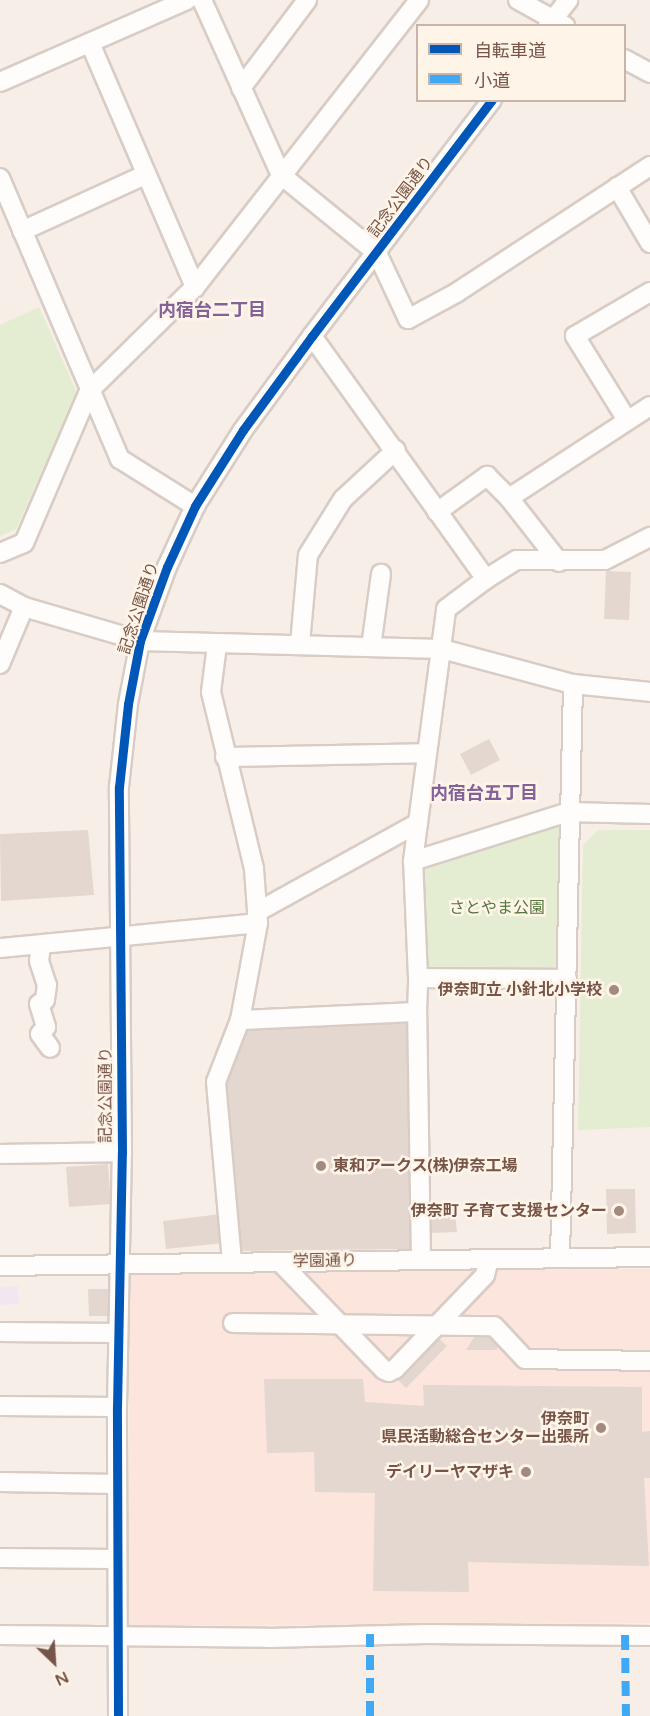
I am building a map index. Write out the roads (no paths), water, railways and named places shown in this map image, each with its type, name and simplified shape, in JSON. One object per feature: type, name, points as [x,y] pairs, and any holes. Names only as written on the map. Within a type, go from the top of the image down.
[{"type":"street","points":[[0,82],[90,44],[156,6],[187,0]]},
{"type":"street","points":[[202,0],[281,175],[377,253],[408,319],[456,293],[650,166]]},
{"type":"street","points":[[242,88],[307,0]]},
{"type":"street","points":[[0,553],[24,543],[89,391],[195,287],[419,0]]},
{"type":"street","points":[[518,0],[555,23],[568,0]]},
{"type":"street","points":[[90,44],[195,287]]},
{"type":"street","points":[[626,60],[649,70]]},
{"type":"street","name":"記念公園通り","points":[[118,1716],[117,1407],[122,1152],[119,787],[128,704],[140,641],[167,567],[195,506],[243,430],[490,102]]},
{"type":"street","points":[[22,231],[145,175]]},
{"type":"street","points":[[0,178],[89,391],[120,459],[195,506]]},
{"type":"street","points":[[617,187],[650,243]]},
{"type":"street","points":[[627,420],[575,336],[650,292]]},
{"type":"street","points":[[312,336],[396,450],[437,512],[486,579]]},
{"type":"street","points":[[509,498],[650,406]]},
{"type":"street","points":[[300,644],[308,555],[344,500],[396,450]]},
{"type":"street","points":[[437,512],[487,476],[509,498],[560,562]]},
{"type":"street","points":[[421,1259],[418,978],[413,861],[446,609],[486,579],[517,560],[560,562],[605,560],[650,537]]},
{"type":"street","points":[[371,647],[381,574]]},
{"type":"street","points":[[0,594],[24,607],[140,641],[217,645],[300,644],[442,649],[573,684],[650,692]]},
{"type":"street","points":[[0,664],[24,607]]},
{"type":"street","points":[[217,645],[211,693],[254,869],[257,917],[240,1020],[216,1082],[232,1261]]},
{"type":"street","points":[[560,1258],[567,979],[568,812],[573,684]]},
{"type":"street","points":[[225,757],[427,753]]},
{"type":"street","points":[[413,861],[568,812],[650,814]]},
{"type":"street","points":[[0,948],[121,938],[257,917],[418,823]]},
{"type":"street","points":[[40,945],[39,961],[47,985],[45,1000],[39,1004],[46,1026],[40,1034],[50,1048]]},
{"type":"street","points":[[418,978],[567,979]]},
{"type":"street","points":[[240,1020],[417,1012]]},
{"type":"street","points":[[0,1154],[122,1152]]},
{"type":"street","name":"学園通り","points":[[0,1266],[650,1257]]},
{"type":"street","points":[[280,1262],[384,1370],[389,1371],[395,1369],[485,1275],[489,1259]]},
{"type":"street","points":[[232,1323],[494,1326],[525,1359],[645,1361]]},
{"type":"street","points":[[0,1332],[118,1333]]},
{"type":"street","points":[[0,1406],[117,1407]]},
{"type":"street","points":[[0,1482],[117,1484]]},
{"type":"street","points":[[0,1558],[117,1559]]},
{"type":"street","points":[[0,1635],[268,1638],[382,1634],[650,1636]]},
{"type":"place","name":"伊奈町立 小針北小学校","points":[[614,990]]},
{"type":"place","name":"東和アークス(株)伊奈工場","points":[[321,1166]]},
{"type":"place","name":"伊奈町 子育て支援センター","points":[[619,1211]]},
{"type":"place","name":"伊奈町 県民活動総合センター出張所","points":[[601,1428]]},
{"type":"place","name":"デイリーヤマザキ","points":[[526,1472]]},
{"type":"district","name":"内宿台二丁目","points":[[212,310]]},
{"type":"district","name":"内宿台五丁目","points":[[484,793]]},
{"type":"park label","name":"さとやま公園","points":[[497,908]]}]
